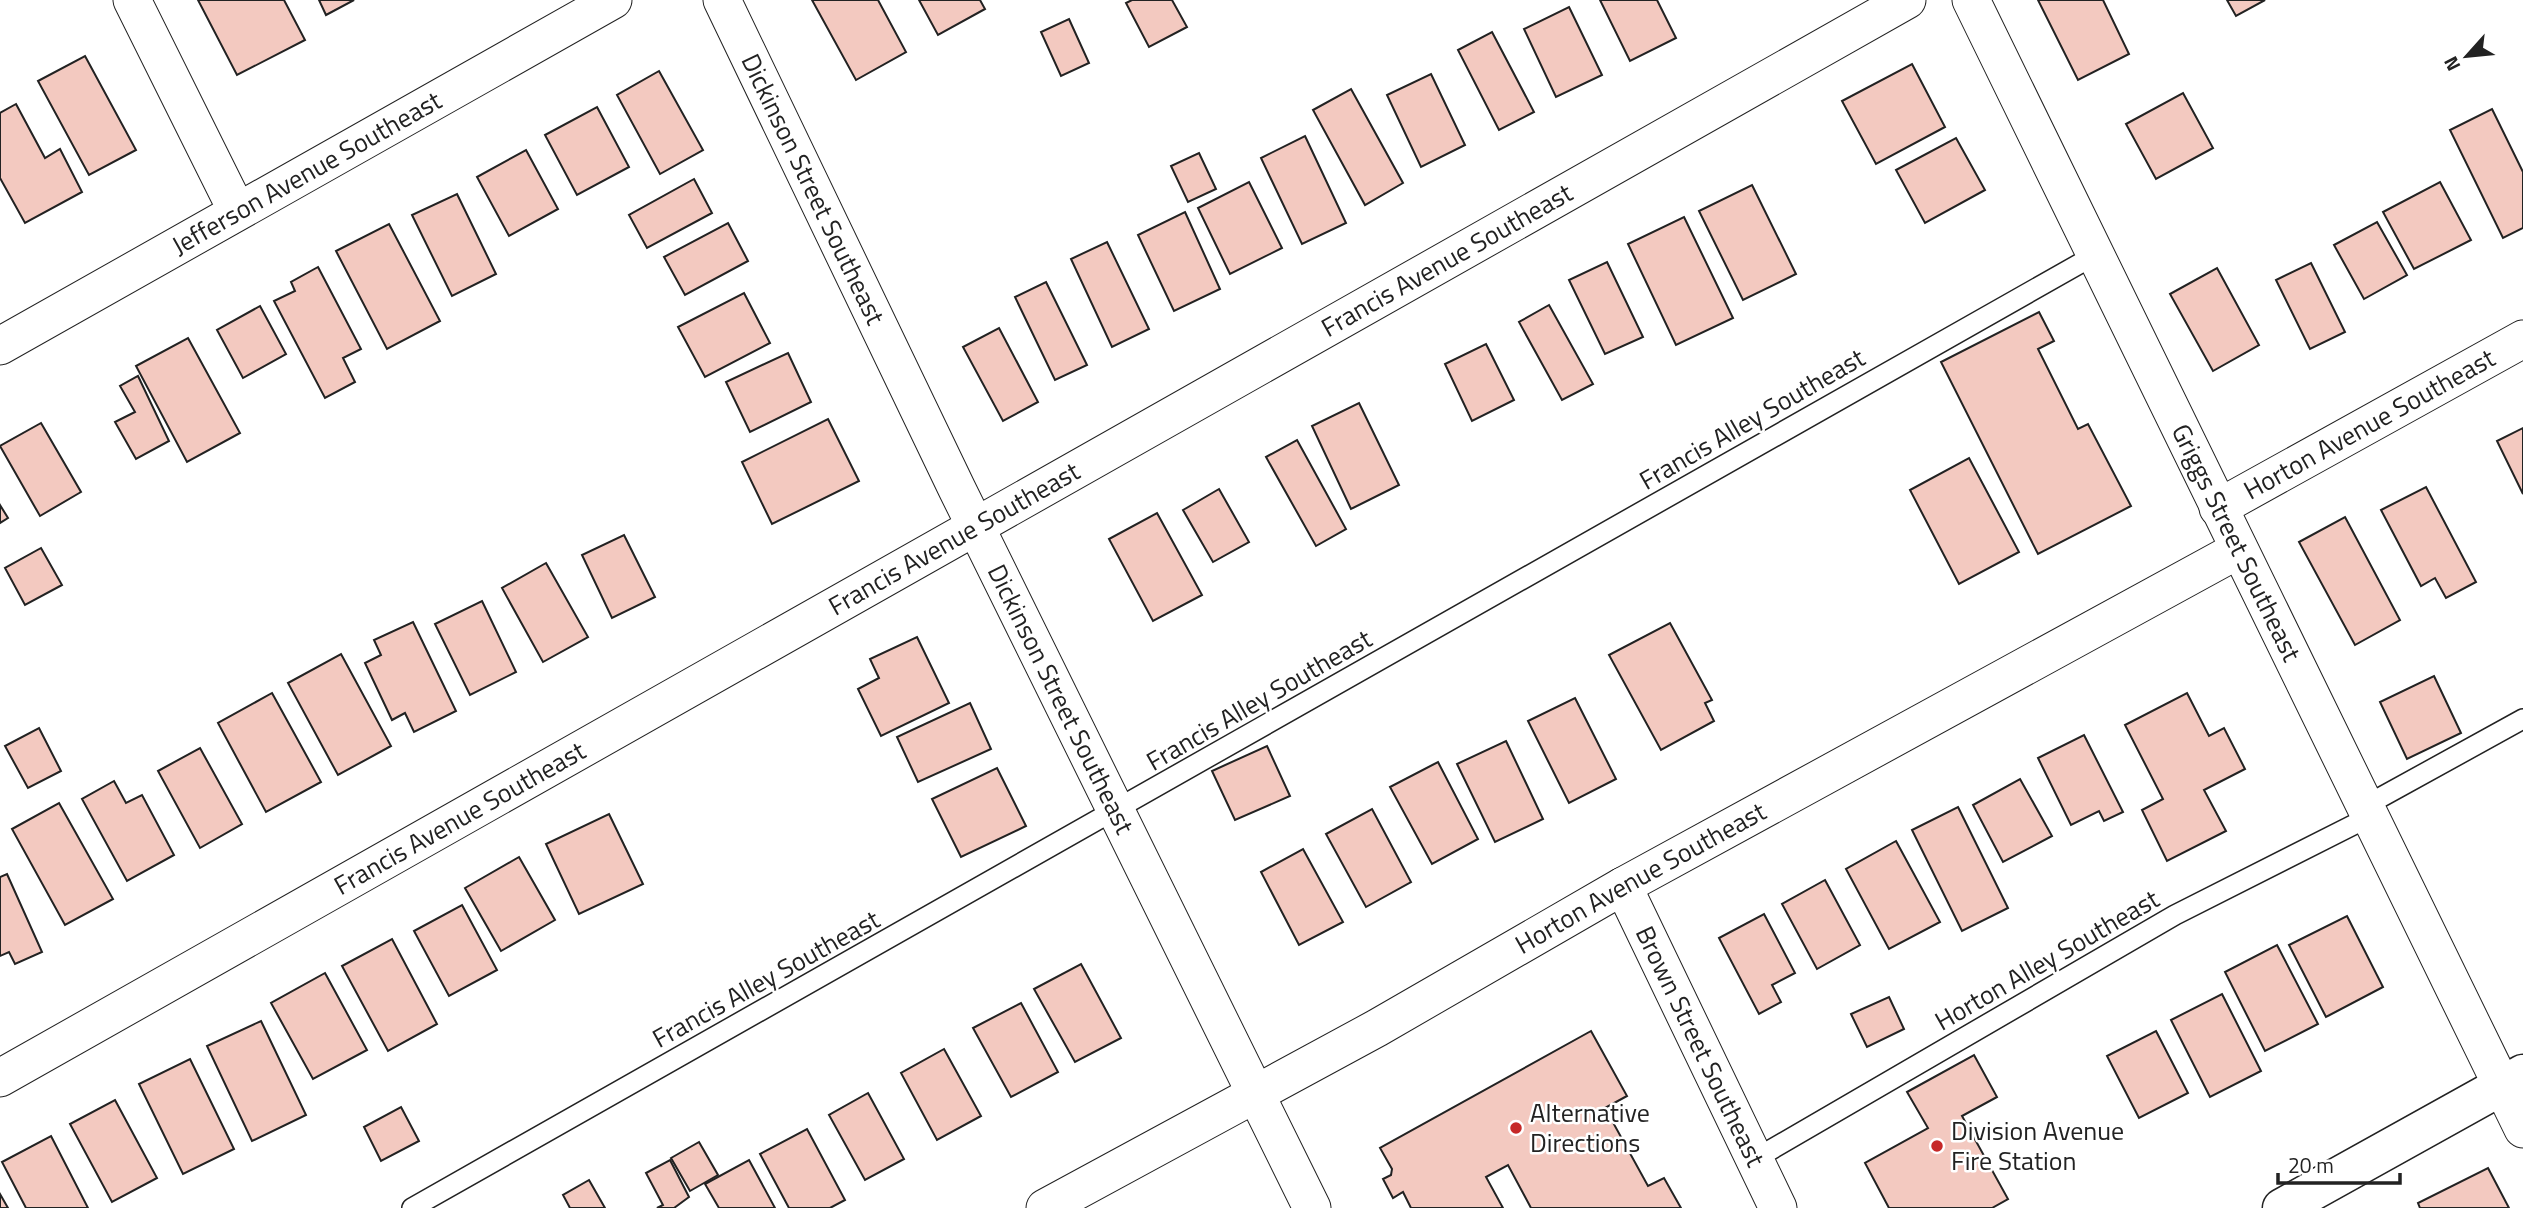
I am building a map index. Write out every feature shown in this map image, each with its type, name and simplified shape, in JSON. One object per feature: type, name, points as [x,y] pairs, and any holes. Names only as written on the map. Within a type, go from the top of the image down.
[{"type":"main road","points":[[2305,1202],[2512,1080]]},
{"type":"street","points":[[132,0],[237,211]]},
{"type":"street","name":"Jefferson Avenue Southeast","points":[[0,346],[613,0]]},
{"type":"street","name":"Dickinson Street Southeast","points":[[722,0],[975,525],[1312,1208]]},
{"type":"street","name":"Francis Avenue Southeast","points":[[0,1078],[1907,0]]},
{"type":"street","name":"Griggs Street Southeast","points":[[1971,0],[2368,811],[2512,1080],[2523,1129]]},
{"type":"street","name":"Horton Avenue Southeast","points":[[2218,508],[2523,339]]},
{"type":"street","name":"Horton Avenue Southeast","points":[[1045,1208],[1377,1028],[1623,886],[2238,550]]},
{"type":"street","name":"Brown Street Southeast","points":[[1623,886],[1778,1208]]},
{"type":"lane","name":"Francis Alley Southeast","points":[[412,1208],[2095,255]]},
{"type":"lane","name":"Horton Alley Southeast","points":[[1755,1159],[2175,915],[2368,811],[2398,789],[2523,719]]},
{"type":"building","points":[[198,0],[284,0],[305,40],[237,75]]},
{"type":"building","points":[[319,0],[354,0],[326,15]]},
{"type":"building","points":[[812,0],[878,0],[906,52],[856,80]]},
{"type":"building","points":[[919,0],[980,0],[985,9],[938,35]]},
{"type":"building","points":[[1132,0],[1172,0],[1187,27],[1149,47],[1126,3]]},
{"type":"building","points":[[1600,0],[1657,0],[1676,38],[1630,61]]},
{"type":"building","points":[[2038,0],[2103,0],[2129,54],[2078,80]]},
{"type":"building","points":[[2227,0],[2265,0],[2236,16]]},
{"type":"building","points":[[1569,7],[1602,75],[1556,97],[1524,29]]},
{"type":"building","points":[[1069,19],[1089,63],[1061,76],[1041,32]]},
{"type":"building","points":[[1492,32],[1534,112],[1499,130],[1458,50]]},
{"type":"building","points":[[85,56],[136,150],[89,175],[38,81]]},
{"type":"building","points":[[1912,64],[1945,127],[1876,164],[1842,101]]},
{"type":"building","points":[[659,71],[703,150],[660,174],[617,95]]},
{"type":"building","points":[[1431,74],[1465,145],[1421,167],[1387,95]]},
{"type":"building","points":[[1351,89],[1403,183],[1365,205],[1313,110]]},
{"type":"building","points":[[2183,93],[2213,148],[2156,179],[2126,124]]},
{"type":"building","points":[[16,104],[45,158],[60,149],[82,192],[25,223],[0,178],[0,113]]},
{"type":"building","points":[[597,107],[629,167],[577,195],[545,135]]},
{"type":"building","points":[[2492,109],[2523,172],[2523,228],[2503,238],[2450,130]]},
{"type":"building","points":[[1305,136],[1346,223],[1302,244],[1261,158]]},
{"type":"building","points":[[1956,138],[1985,190],[1925,223],[1896,170]]},
{"type":"building","points":[[526,150],[558,209],[509,236],[477,177]]},
{"type":"building","points":[[1199,153],[1216,189],[1188,202],[1171,166]]},
{"type":"building","points":[[694,179],[712,213],[647,248],[629,215]]},
{"type":"building","points":[[1249,182],[1282,248],[1230,274],[1198,208]]},
{"type":"building","points":[[2440,182],[2471,240],[2414,269],[2383,212]]},
{"type":"building","points":[[1752,185],[1796,274],[1743,300],[1699,211]]},
{"type":"building","points":[[457,194],[496,274],[452,296],[412,215]]},
{"type":"building","points":[[1185,212],[1220,289],[1174,311],[1138,235]]},
{"type":"building","points":[[1684,217],[1733,318],[1676,345],[1628,244]]},
{"type":"building","points":[[2377,222],[2407,275],[2364,299],[2334,245]]},
{"type":"building","points":[[728,223],[748,261],[685,295],[664,257]]},
{"type":"building","points":[[389,224],[440,321],[387,349],[336,251]]},
{"type":"building","points":[[1107,242],[1149,329],[1112,347],[1071,259]]},
{"type":"building","points":[[1607,262],[1643,337],[1605,354],[1569,280]]},
{"type":"building","points":[[2311,263],[2345,332],[2310,349],[2276,280]]},
{"type":"building","points":[[318,267],[361,349],[343,358],[355,382],[325,398],[274,301],[295,291],[291,282]]},
{"type":"building","points":[[2217,268],[2259,345],[2213,371],[2170,294]]},
{"type":"building","points":[[1046,282],[1087,365],[1055,380],[1015,297]]},
{"type":"building","points":[[744,293],[770,343],[705,377],[678,327]]},
{"type":"building","points":[[1549,305],[1593,384],[1562,400],[1519,322]]},
{"type":"building","points":[[260,306],[286,354],[243,378],[217,330]]},
{"type":"building","points":[[2039,312],[2054,341],[2038,349],[2078,429],[2088,424],[2131,506],[2038,554],[1941,362]]},
{"type":"building","points":[[999,328],[1038,402],[1003,421],[963,347]]},
{"type":"building","points":[[188,338],[240,433],[187,462],[136,366]]},
{"type":"building","points":[[1486,344],[1514,400],[1472,421],[1445,364]]},
{"type":"building","points":[[788,353],[811,402],[750,432],[726,382]]},
{"type":"building","points":[[138,376],[169,441],[136,459],[115,422],[135,412],[120,386]]},
{"type":"building","points":[[1359,403],[1399,485],[1351,509],[1312,426]]},
{"type":"building","points":[[828,419],[859,481],[772,524],[742,462]]},
{"type":"building","points":[[41,423],[81,492],[40,516],[0,446]]},
{"type":"building","points":[[2523,428],[2523,494],[2497,441]]},
{"type":"building","points":[[1297,440],[1346,529],[1316,546],[1266,457]]},
{"type":"building","points":[[1969,458],[2019,552],[1959,584],[1910,490]]},
{"type":"building","points":[[2426,487],[2476,582],[2446,598],[2435,578],[2421,586],[2381,510]]},
{"type":"building","points":[[1219,489],[1249,542],[1213,562],[1183,510]]},
{"type":"building","points":[[0,505],[8,518],[0,523]]},
{"type":"building","points":[[1157,513],[1202,595],[1153,621],[1109,539]]},
{"type":"building","points":[[2345,517],[2400,620],[2355,645],[2299,542]]},
{"type":"building","points":[[624,535],[655,597],[612,618],[582,555]]},
{"type":"building","points":[[41,548],[62,585],[25,605],[5,568]]},
{"type":"building","points":[[546,563],[588,637],[543,662],[502,588]]},
{"type":"building","points":[[482,601],[516,672],[470,695],[435,624]]},
{"type":"building","points":[[413,622],[456,711],[414,732],[405,713],[392,720],[365,663],[381,655],[374,640]]},
{"type":"building","points":[[1670,623],[1712,700],[1705,703],[1714,721],[1661,750],[1609,655]]},
{"type":"building","points":[[917,637],[949,703],[881,736],[858,689],[879,678],[870,659]]},
{"type":"building","points":[[341,654],[391,746],[338,775],[288,683]]},
{"type":"building","points":[[2434,676],[2461,733],[2407,759],[2380,702]]},
{"type":"building","points":[[272,693],[321,782],[266,812],[218,723]]},
{"type":"building","points":[[2187,693],[2209,736],[2224,728],[2245,769],[2204,790],[2226,831],[2167,861],[2142,810],[2163,799],[2125,725]]},
{"type":"building","points":[[1575,698],[1616,779],[1569,803],[1528,721]]},
{"type":"building","points":[[970,703],[991,749],[918,782],[897,737]]},
{"type":"building","points":[[39,728],[61,771],[28,788],[5,746]]},
{"type":"building","points":[[2084,735],[2123,812],[2104,821],[2099,811],[2071,825],[2038,758]]},
{"type":"building","points":[[1506,741],[1543,819],[1495,842],[1457,764]]},
{"type":"building","points":[[1267,746],[1290,796],[1235,820],[1212,771]]},
{"type":"building","points":[[200,748],[242,824],[200,848],[158,771]]},
{"type":"building","points":[[1438,762],[1478,839],[1432,864],[1390,787]]},
{"type":"building","points":[[997,768],[1026,826],[961,857],[932,799]]},
{"type":"building","points":[[2020,779],[2052,836],[2003,862],[1973,805]]},
{"type":"building","points":[[114,781],[126,803],[142,795],[174,855],[127,881],[82,799]]},
{"type":"building","points":[[59,803],[113,899],[65,925],[12,829]]},
{"type":"building","points":[[1958,807],[2008,908],[1962,931],[1912,830]]},
{"type":"building","points":[[1372,809],[1411,882],[1366,907],[1326,834]]},
{"type":"building","points":[[609,814],[643,884],[579,914],[546,844]]},
{"type":"building","points":[[1896,841],[1940,922],[1889,949],[1846,869]]},
{"type":"building","points":[[1303,849],[1343,922],[1299,945],[1261,872]]},
{"type":"building","points":[[519,857],[555,920],[501,951],[465,888]]},
{"type":"building","points":[[7,874],[42,952],[15,964],[9,952],[0,956],[0,877]]},
{"type":"building","points":[[1825,880],[1860,945],[1817,969],[1782,904]]},
{"type":"building","points":[[462,905],[497,970],[449,996],[414,931]]},
{"type":"building","points":[[1764,914],[1795,973],[1772,985],[1781,1002],[1759,1014],[1719,938]]},
{"type":"building","points":[[2347,916],[2383,987],[2326,1017],[2289,945]]},
{"type":"building","points":[[392,939],[437,1024],[388,1051],[342,966]]},
{"type":"building","points":[[2277,945],[2318,1024],[2265,1051],[2225,972]]},
{"type":"building","points":[[1081,964],[1121,1038],[1075,1062],[1034,989]]},
{"type":"building","points":[[325,973],[367,1050],[313,1079],[271,1003]]},
{"type":"building","points":[[2222,994],[2261,1071],[2210,1097],[2171,1020]]},
{"type":"building","points":[[1889,997],[1904,1029],[1867,1047],[1851,1014]]},
{"type":"building","points":[[1021,1003],[1058,1072],[1011,1097],[973,1028]]},
{"type":"building","points":[[261,1021],[306,1115],[252,1141],[207,1046]]},
{"type":"building","name":"Alternative Directions","points":[[1591,1031],[1627,1096],[1605,1108],[1648,1186],[1664,1178],[1681,1208],[1531,1208],[1508,1165],[1486,1177],[1503,1208],[1411,1208],[1403,1192],[1393,1198],[1383,1179],[1391,1175],[1392,1169],[1380,1148]]},
{"type":"building","points":[[2156,1031],[2188,1093],[2139,1118],[2107,1056]]},
{"type":"building","points":[[944,1049],[981,1116],[937,1140],[901,1073]]},
{"type":"building","name":"Division Avenue Fire Station","points":[[1974,1055],[1997,1097],[1962,1116],[2008,1199],[1992,1208],[1889,1208],[1865,1163],[1928,1128],[1907,1092]]},
{"type":"building","points":[[190,1059],[234,1149],[183,1174],[139,1084]]},
{"type":"building","points":[[868,1093],[904,1159],[865,1180],[829,1115]]},
{"type":"building","points":[[115,1100],[157,1178],[112,1202],[70,1124]]},
{"type":"building","points":[[401,1107],[419,1141],[381,1161],[364,1127]]},
{"type":"building","points":[[807,1129],[845,1200],[830,1208],[789,1208],[760,1154]]},
{"type":"building","points":[[51,1136],[88,1208],[26,1208],[2,1162]]},
{"type":"building","points":[[699,1142],[718,1175],[690,1191],[671,1158]]},
{"type":"building","points":[[670,1160],[689,1197],[674,1208],[657,1208],[663,1205],[646,1173]]},
{"type":"building","points":[[749,1160],[775,1208],[719,1208],[705,1184]]},
{"type":"building","points":[[2488,1168],[2509,1208],[2420,1208],[2418,1203]]},
{"type":"building","points":[[589,1180],[605,1208],[570,1208],[563,1195]]},
{"type":"building","points":[[0,1194],[8,1208],[0,1208]]},
{"type":"place","name":"Alternative Directions","points":[[1516,1128]]},
{"type":"place","name":"Division Avenue Fire Station","points":[[1937,1146]]}]
